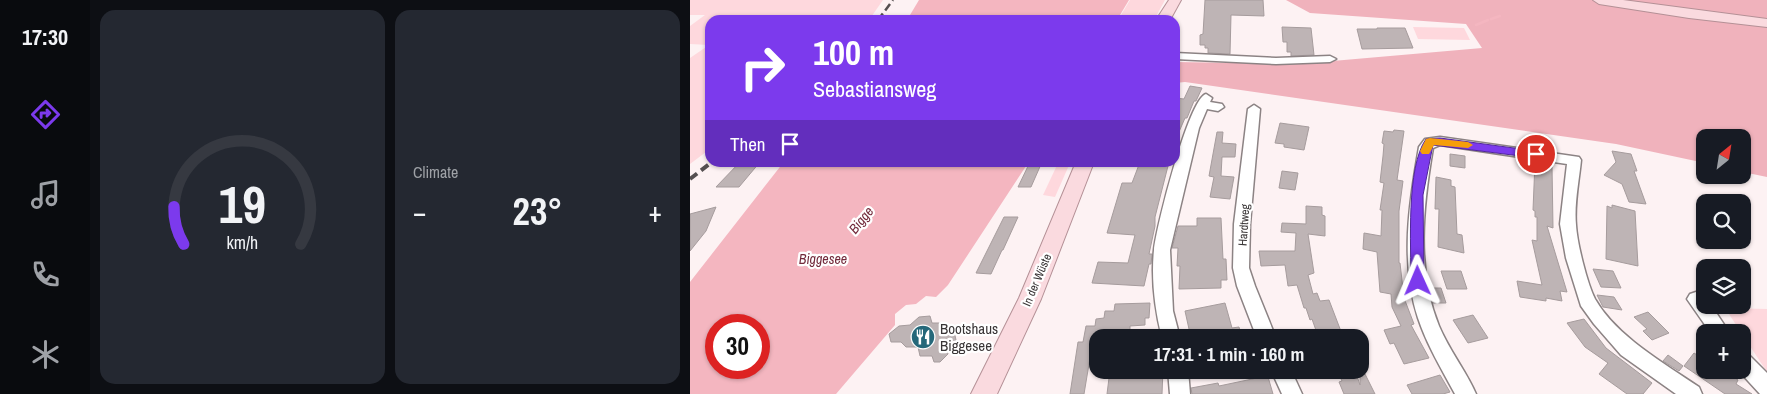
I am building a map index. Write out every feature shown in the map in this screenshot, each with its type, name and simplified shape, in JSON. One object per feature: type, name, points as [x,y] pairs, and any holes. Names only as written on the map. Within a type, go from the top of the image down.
[{"type":"main road","points":[[1166,15],[1175,0]]},
{"type":"main road","points":[[1599,0],[1689,14],[1767,23]]},
{"type":"main road","name":"In der Wüste","points":[[984,394],[1030,299],[1083,167]]},
{"type":"street","points":[[1180,56],[1276,62],[1330,59]]},
{"type":"street","points":[[1169,329],[1164,311],[1162,250],[1192,128],[1209,103]]},
{"type":"street","name":"Hardtweg","points":[[1254,109],[1242,224],[1241,268],[1246,286],[1263,329]]},
{"type":"street","points":[[1466,394],[1439,347],[1427,318],[1418,281],[1417,195],[1426,147],[1430,142],[1440,141],[1574,160],[1568,224],[1574,258],[1587,301],[1600,319],[1628,349],[1692,394]]},
{"type":"street","points":[[1751,370],[1767,387]]},
{"type":"street","points":[[1179,379],[1180,394]]},
{"type":"street","points":[[1285,379],[1292,394]]},
{"type":"shaded area","points":[[690,0],[883,0],[872,15],[690,15]]},
{"type":"shaded area","points":[[1130,0],[1165,0],[1157,15],[1121,15]]},
{"type":"shaded area","points":[[1286,0],[1767,0],[1767,177],[1751,174],[1751,129],[1696,129],[1696,161],[1616,144],[1180,82],[1180,62],[1298,64],[1482,48],[1466,24],[1310,13]]},
{"type":"shaded area","points":[[705,15],[705,45],[690,44],[690,26]]},
{"type":"shaded area","points":[[1413,27],[1464,28],[1470,40],[1418,39]]},
{"type":"shaded area","points":[[705,48],[705,153],[690,164],[690,58]]},
{"type":"shaded area","points":[[1056,167],[1068,167],[1055,197],[1043,195]]},
{"type":"shaded area","points":[[1751,309],[1767,309],[1767,372],[1751,348],[1751,324],[1736,324],[1729,314],[1751,314]]},
{"type":"water","points":[[919,0],[1129,0],[1120,15],[910,15]]},
{"type":"water","name":"Biggesee","points":[[780,167],[1025,167],[948,285],[936,297],[926,296],[916,304],[906,305],[895,314],[895,325],[836,394],[690,394],[690,282]]},
{"type":"building","points":[[1205,0],[1263,0],[1264,16],[1231,15],[1230,54],[1208,53],[1208,48],[1205,48],[1205,45],[1200,45],[1200,35],[1203,34]]},
{"type":"building","points":[[1282,27],[1311,28],[1314,55],[1291,56],[1291,52],[1287,52],[1287,42],[1283,42]]},
{"type":"building","points":[[1405,28],[1413,48],[1362,49],[1357,29]]},
{"type":"building","points":[[1190,86],[1202,88],[1180,130],[1180,99],[1184,99]]},
{"type":"building","points":[[1280,123],[1309,127],[1304,150],[1284,147],[1284,144],[1275,143]]},
{"type":"building","points":[[1394,130],[1404,131],[1397,180],[1403,181],[1399,211],[1399,263],[1404,298],[1414,324],[1411,325],[1429,358],[1404,364],[1394,343],[1390,344],[1384,330],[1401,326],[1392,307],[1391,294],[1380,292],[1377,252],[1363,249],[1364,233],[1381,236],[1382,210],[1380,210],[1384,183],[1380,182],[1384,144],[1382,143],[1384,131],[1393,132]]},
{"type":"building","points":[[1217,132],[1223,132],[1222,143],[1236,144],[1235,157],[1222,157],[1221,176],[1234,177],[1230,199],[1210,197],[1214,177],[1209,176]]},
{"type":"building","points":[[1612,151],[1631,154],[1637,171],[1634,171],[1646,204],[1629,202],[1622,184],[1604,175],[1616,162]]},
{"type":"building","points":[[1450,154],[1465,156],[1465,168],[1450,166]]},
{"type":"building","points":[[1535,162],[1552,166],[1553,228],[1547,226],[1567,292],[1560,291],[1562,301],[1546,298],[1546,301],[1520,297],[1517,281],[1542,285],[1532,240],[1537,241],[1537,217],[1535,217],[1535,211],[1533,210]]},
{"type":"building","points":[[735,167],[756,167],[739,187],[716,187]]},
{"type":"building","points":[[1028,167],[1040,167],[1031,187],[1018,187]]},
{"type":"building","points":[[1138,167],[1168,167],[1155,217],[1149,254],[1152,254],[1151,264],[1149,264],[1144,286],[1092,283],[1098,262],[1128,263],[1135,235],[1107,233],[1122,183],[1132,183]]},
{"type":"building","points":[[1282,171],[1298,173],[1295,190],[1279,188]]},
{"type":"building","points":[[1436,177],[1451,180],[1451,186],[1455,187],[1457,234],[1462,235],[1464,253],[1438,247],[1439,209],[1435,209]]},
{"type":"building","points":[[1612,205],[1635,211],[1638,266],[1606,259],[1607,206],[1612,208]]},
{"type":"building","points":[[1306,206],[1322,207],[1322,215],[1325,216],[1325,236],[1308,234],[1314,273],[1308,275],[1313,294],[1317,293],[1320,301],[1329,300],[1340,329],[1316,329],[1306,308],[1304,308],[1297,285],[1288,286],[1285,265],[1261,266],[1259,251],[1295,251],[1296,233],[1281,232],[1282,223],[1306,224]]},
{"type":"building","points":[[716,207],[706,231],[690,251],[690,214]]},
{"type":"building","points":[[1004,217],[1018,217],[991,274],[976,273]]},
{"type":"building","points":[[1197,218],[1221,218],[1223,259],[1226,259],[1227,280],[1221,280],[1221,288],[1179,289],[1180,266],[1177,266],[1178,248],[1172,248],[1178,226],[1197,226]]},
{"type":"building","points":[[1593,269],[1613,271],[1621,288],[1601,287]]},
{"type":"building","points":[[1441,271],[1461,271],[1467,289],[1447,289]]},
{"type":"building","points":[[1430,288],[1441,288],[1446,303],[1433,303]]},
{"type":"building","points":[[1597,295],[1614,297],[1622,310],[1603,307]]},
{"type":"building","points":[[1150,303],[1149,318],[1145,318],[1145,325],[1130,326],[1130,329],[1089,329],[1089,364],[1084,394],[1070,394],[1078,342],[1083,342],[1086,326],[1095,326],[1096,319],[1104,318],[1105,311],[1114,311],[1115,304]]},
{"type":"building","points":[[1225,303],[1232,328],[1239,327],[1240,329],[1189,329],[1185,311]]},
{"type":"building","points":[[1648,312],[1669,333],[1652,340],[1643,331],[1647,329],[1634,317]]},
{"type":"building","points":[[1473,315],[1488,338],[1468,343],[1453,320]]},
{"type":"building","name":"Bootshaus Biggesee","points":[[930,316],[932,323],[942,323],[944,331],[954,331],[956,340],[947,350],[948,354],[940,362],[934,362],[932,356],[920,356],[918,347],[906,347],[901,342],[891,342],[889,334],[899,326],[910,325],[919,317]]},
{"type":"building","points":[[1584,319],[1606,348],[1652,383],[1643,394],[1627,394],[1599,374],[1608,363],[1585,347],[1567,323]]},
{"type":"building","points":[[1694,353],[1696,354],[1696,374],[1684,366]]},
{"type":"building","points":[[1668,355],[1683,366],[1679,371],[1663,361]]},
{"type":"building","points":[[1440,375],[1450,392],[1443,394],[1412,394],[1407,385]]},
{"type":"building","points":[[1109,379],[1163,379],[1162,394],[1107,394]]},
{"type":"building","points":[[1252,379],[1269,379],[1273,394],[1192,394],[1191,388],[1218,383],[1219,386]]},
{"type":"building","points":[[1341,379],[1358,379],[1360,385],[1360,379],[1368,379],[1375,394],[1344,394],[1339,382],[1342,381]]},
{"type":"building","points":[[1703,379],[1736,379],[1738,380],[1736,384],[1752,394],[1725,394]]},
{"type":"waterway","points":[[1491,19],[1500,16]]},
{"type":"waterway","points":[[1476,25],[1488,20]]},
{"type":"railway","points":[[882,15],[893,0]]},
{"type":"railway","points":[[690,179],[706,167]]},
{"type":"slow traffic","points":[[1425,151],[1430,142],[1440,141],[1468,145]]},
{"type":"place","name":"Bootshaus Biggesee","points":[[923,337]]},
{"type":"route","points":[[1418,281],[1417,195],[1426,147],[1430,142],[1440,141],[1536,154]]},
{"type":"water label","name":"Bigge","points":[[861,220]]}]
